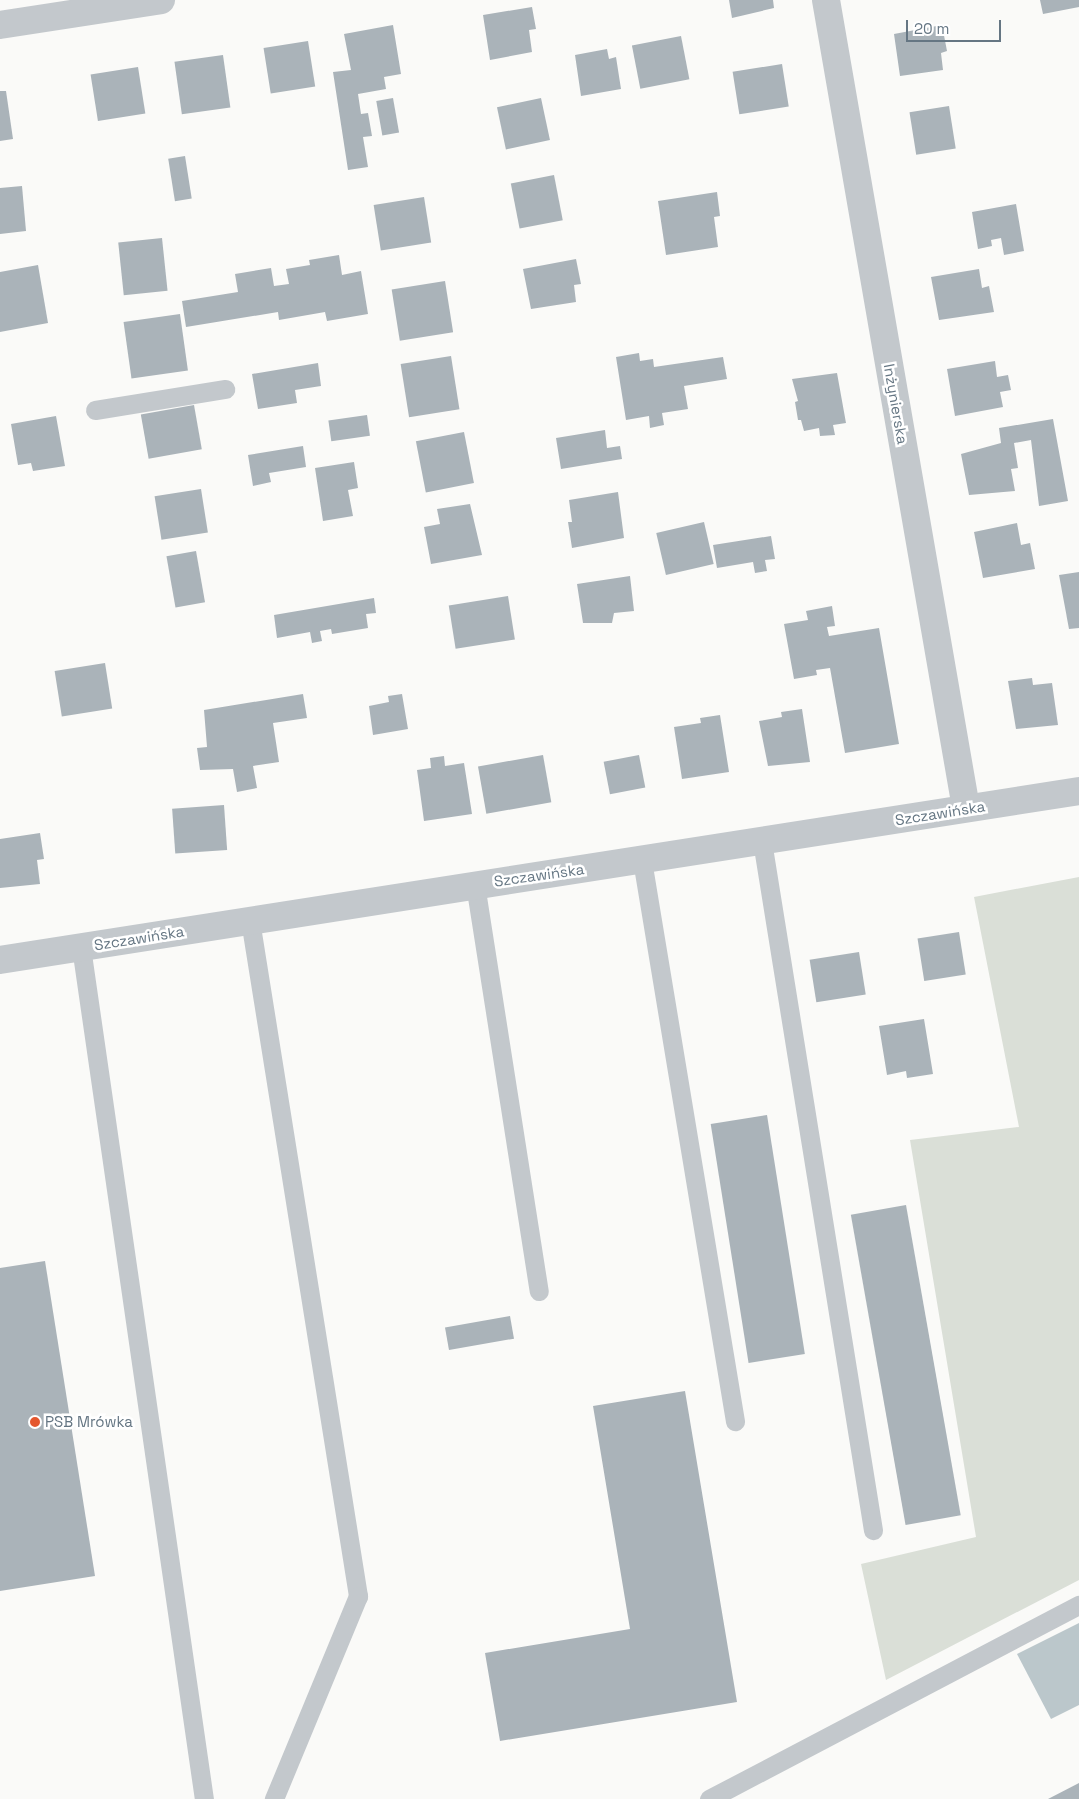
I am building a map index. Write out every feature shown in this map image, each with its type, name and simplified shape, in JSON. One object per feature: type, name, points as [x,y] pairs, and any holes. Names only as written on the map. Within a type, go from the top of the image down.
[{"type":"street","points":[[0,25],[161,0]]},
{"type":"street","name":"Inżynierska","points":[[826,0],[966,808]]},
{"type":"street","name":"Szczawińska","points":[[0,960],[474,884],[642,860],[1079,791]]},
{"type":"lane","points":[[94,410],[226,389]]},
{"type":"lane","points":[[762,841],[873,1530]]},
{"type":"lane","points":[[642,860],[735,1421]]},
{"type":"lane","points":[[474,884],[539,1291]]},
{"type":"lane","points":[[250,920],[358,1596],[274,1799]]},
{"type":"lane","points":[[82,947],[204,1799]]},
{"type":"lane","points":[[709,1799],[1079,1605]]},
{"type":"shaded area","points":[[1079,877],[1079,1580],[886,1680],[861,1564],[976,1537],[910,1140],[1019,1127],[974,897]]},
{"type":"shaded area","points":[[1079,1623],[1079,1705],[1051,1719],[1017,1654]]},
{"type":"building","points":[[729,0],[773,0],[774,8],[732,18]]},
{"type":"building","points":[[1040,0],[1079,0],[1079,7],[1043,14]]},
{"type":"building","points":[[532,7],[536,29],[529,30],[532,52],[490,60],[483,15]]},
{"type":"building","points":[[393,25],[401,74],[384,77],[386,89],[358,94],[361,114],[368,113],[372,136],[363,137],[368,167],[348,170],[333,72],[351,70],[344,34]]},
{"type":"building","points":[[942,25],[947,51],[941,53],[943,70],[900,76],[894,34]]},
{"type":"building","points":[[681,36],[689,79],[640,89],[632,46]]},
{"type":"building","points":[[308,41],[315,86],[271,93],[264,48]]},
{"type":"building","points":[[607,49],[609,59],[616,57],[621,89],[581,96],[575,55]]},
{"type":"building","points":[[223,55],[230,107],[182,114],[174,62]]},
{"type":"building","points":[[782,64],[789,106],[739,114],[733,72]]},
{"type":"building","points":[[138,67],[145,113],[98,121],[91,75]]},
{"type":"building","points":[[0,91],[6,91],[13,139],[0,141]]},
{"type":"building","points":[[393,98],[399,132],[382,135],[376,101]]},
{"type":"building","points":[[541,98],[550,140],[506,149],[497,107]]},
{"type":"building","points":[[949,106],[956,148],[916,155],[909,112]]},
{"type":"building","points":[[185,156],[192,198],[175,201],[168,159]]},
{"type":"building","points":[[554,175],[563,220],[520,229],[511,183]]},
{"type":"building","points":[[22,186],[26,231],[0,234],[0,188]]},
{"type":"building","points":[[717,192],[720,216],[714,217],[718,247],[666,255],[658,201]]},
{"type":"building","points":[[424,197],[431,242],[381,250],[374,205]]},
{"type":"building","points":[[1016,204],[1024,251],[1004,255],[1001,238],[991,240],[992,246],[978,249],[972,212]]},
{"type":"building","points":[[162,238],[168,291],[124,295],[118,243]]},
{"type":"building","points":[[339,255],[342,275],[361,271],[368,314],[327,321],[325,312],[279,320],[278,312],[186,327],[182,301],[238,292],[235,274],[271,268],[274,286],[289,284],[286,269],[310,265],[309,260]]},
{"type":"building","points":[[576,259],[581,284],[574,285],[576,302],[531,309],[523,269]]},
{"type":"building","points":[[38,265],[48,323],[0,332],[0,272]]},
{"type":"building","points":[[979,269],[982,288],[989,286],[994,312],[939,320],[931,277]]},
{"type":"building","points":[[445,281],[453,332],[400,341],[392,289]]},
{"type":"building","points":[[180,314],[188,370],[131,378],[124,322]]},
{"type":"building","points":[[639,353],[640,361],[653,359],[654,367],[723,357],[727,379],[684,386],[688,409],[662,413],[664,425],[650,428],[649,416],[626,420],[616,357]]},
{"type":"building","points":[[451,356],[459,409],[409,417],[401,364]]},
{"type":"building","points":[[995,361],[997,377],[1008,375],[1011,390],[1000,392],[1003,407],[955,416],[947,369]]},
{"type":"building","points":[[318,363],[321,386],[295,390],[297,403],[258,409],[252,374]]},
{"type":"building","points":[[837,373],[846,423],[833,425],[835,435],[820,436],[819,428],[804,431],[801,420],[798,420],[795,402],[798,401],[792,379]]},
{"type":"building","points":[[194,405],[202,449],[149,459],[141,414]]},
{"type":"building","points":[[367,415],[370,436],[331,441],[328,420]]},
{"type":"building","points":[[56,416],[65,466],[33,471],[31,463],[18,465],[11,424]]},
{"type":"building","points":[[1053,419],[1068,501],[1039,506],[1031,440],[1014,443],[1018,468],[1011,469],[1015,491],[969,495],[961,454],[1001,443],[999,428]]},
{"type":"building","points":[[605,430],[607,448],[620,446],[622,459],[561,469],[556,438]]},
{"type":"building","points":[[464,432],[474,483],[426,492],[416,441]]},
{"type":"building","points":[[303,446],[306,467],[269,473],[271,482],[253,486],[248,455]]},
{"type":"building","points":[[354,462],[358,488],[348,490],[353,516],[323,521],[315,468]]},
{"type":"building","points":[[201,489],[208,532],[161,540],[155,496]]},
{"type":"building","points":[[618,492],[624,538],[572,548],[568,522],[572,522],[569,500]]},
{"type":"building","points":[[470,504],[482,555],[431,564],[424,527],[440,524],[437,509]]},
{"type":"building","points":[[704,522],[714,564],[666,575],[656,533]]},
{"type":"building","points":[[1017,523],[1021,545],[1030,543],[1035,569],[983,578],[974,532]]},
{"type":"building","points":[[771,536],[775,559],[765,560],[767,571],[755,573],[753,562],[717,568],[713,545]]},
{"type":"building","points":[[196,551],[205,602],[175,607],[166,556]]},
{"type":"building","points":[[1079,572],[1079,628],[1069,629],[1059,575]]},
{"type":"building","points":[[630,576],[634,611],[614,613],[612,623],[583,623],[577,584]]},
{"type":"building","points":[[508,596],[515,639],[456,649],[449,605]]},
{"type":"building","points":[[374,598],[376,613],[366,614],[368,628],[332,634],[331,629],[320,631],[322,641],[312,643],[310,632],[277,638],[274,615]]},
{"type":"building","points":[[832,606],[835,626],[827,627],[829,636],[879,628],[899,744],[845,753],[830,668],[816,670],[817,675],[794,679],[784,624],[808,620],[806,611]]},
{"type":"building","points":[[105,663],[112,708],[62,716],[55,671]]},
{"type":"building","points":[[1032,678],[1033,685],[1052,683],[1058,725],[1016,729],[1008,681]]},
{"type":"building","points":[[303,694],[307,718],[273,723],[279,762],[253,766],[257,788],[237,792],[233,769],[200,770],[197,748],[207,747],[204,710]]},
{"type":"building","points":[[402,694],[408,729],[373,735],[369,706],[389,702],[388,696]]},
{"type":"building","points":[[802,709],[810,762],[768,766],[759,721],[782,717],[781,712]]},
{"type":"building","points":[[720,715],[729,772],[682,779],[674,727],[701,723],[700,718]]},
{"type":"building","points":[[543,755],[551,802],[486,814],[478,766]]},
{"type":"building","points":[[639,755],[645,787],[610,794],[604,762]]},
{"type":"building","points":[[444,756],[445,766],[464,763],[472,814],[424,821],[417,770],[431,768],[430,758]]},
{"type":"building","points":[[224,805],[227,850],[175,854],[172,809]]},
{"type":"building","points":[[40,833],[44,859],[37,860],[40,884],[0,888],[0,839]]},
{"type":"building","points":[[959,932],[966,974],[924,981],[918,939]]},
{"type":"building","points":[[859,952],[866,994],[816,1002],[810,960]]},
{"type":"building","points":[[924,1019],[933,1074],[907,1078],[906,1071],[887,1075],[879,1026]]},
{"type":"building","points":[[767,1115],[805,1354],[749,1363],[711,1124]]},
{"type":"building","points":[[906,1205],[961,1515],[906,1525],[851,1215]]},
{"type":"building","name":"PSB Mrówka","points":[[45,1261],[95,1576],[0,1591],[0,1268]]},
{"type":"building","points":[[510,1316],[514,1339],[449,1350],[445,1327]]},
{"type":"building","points":[[685,1391],[737,1702],[500,1741],[485,1653],[630,1629],[593,1406]]},
{"type":"building","points":[[1079,1783],[1079,1799],[1048,1799]]},
{"type":"place","name":"PSB Mrówka","points":[[35,1422]]}]
